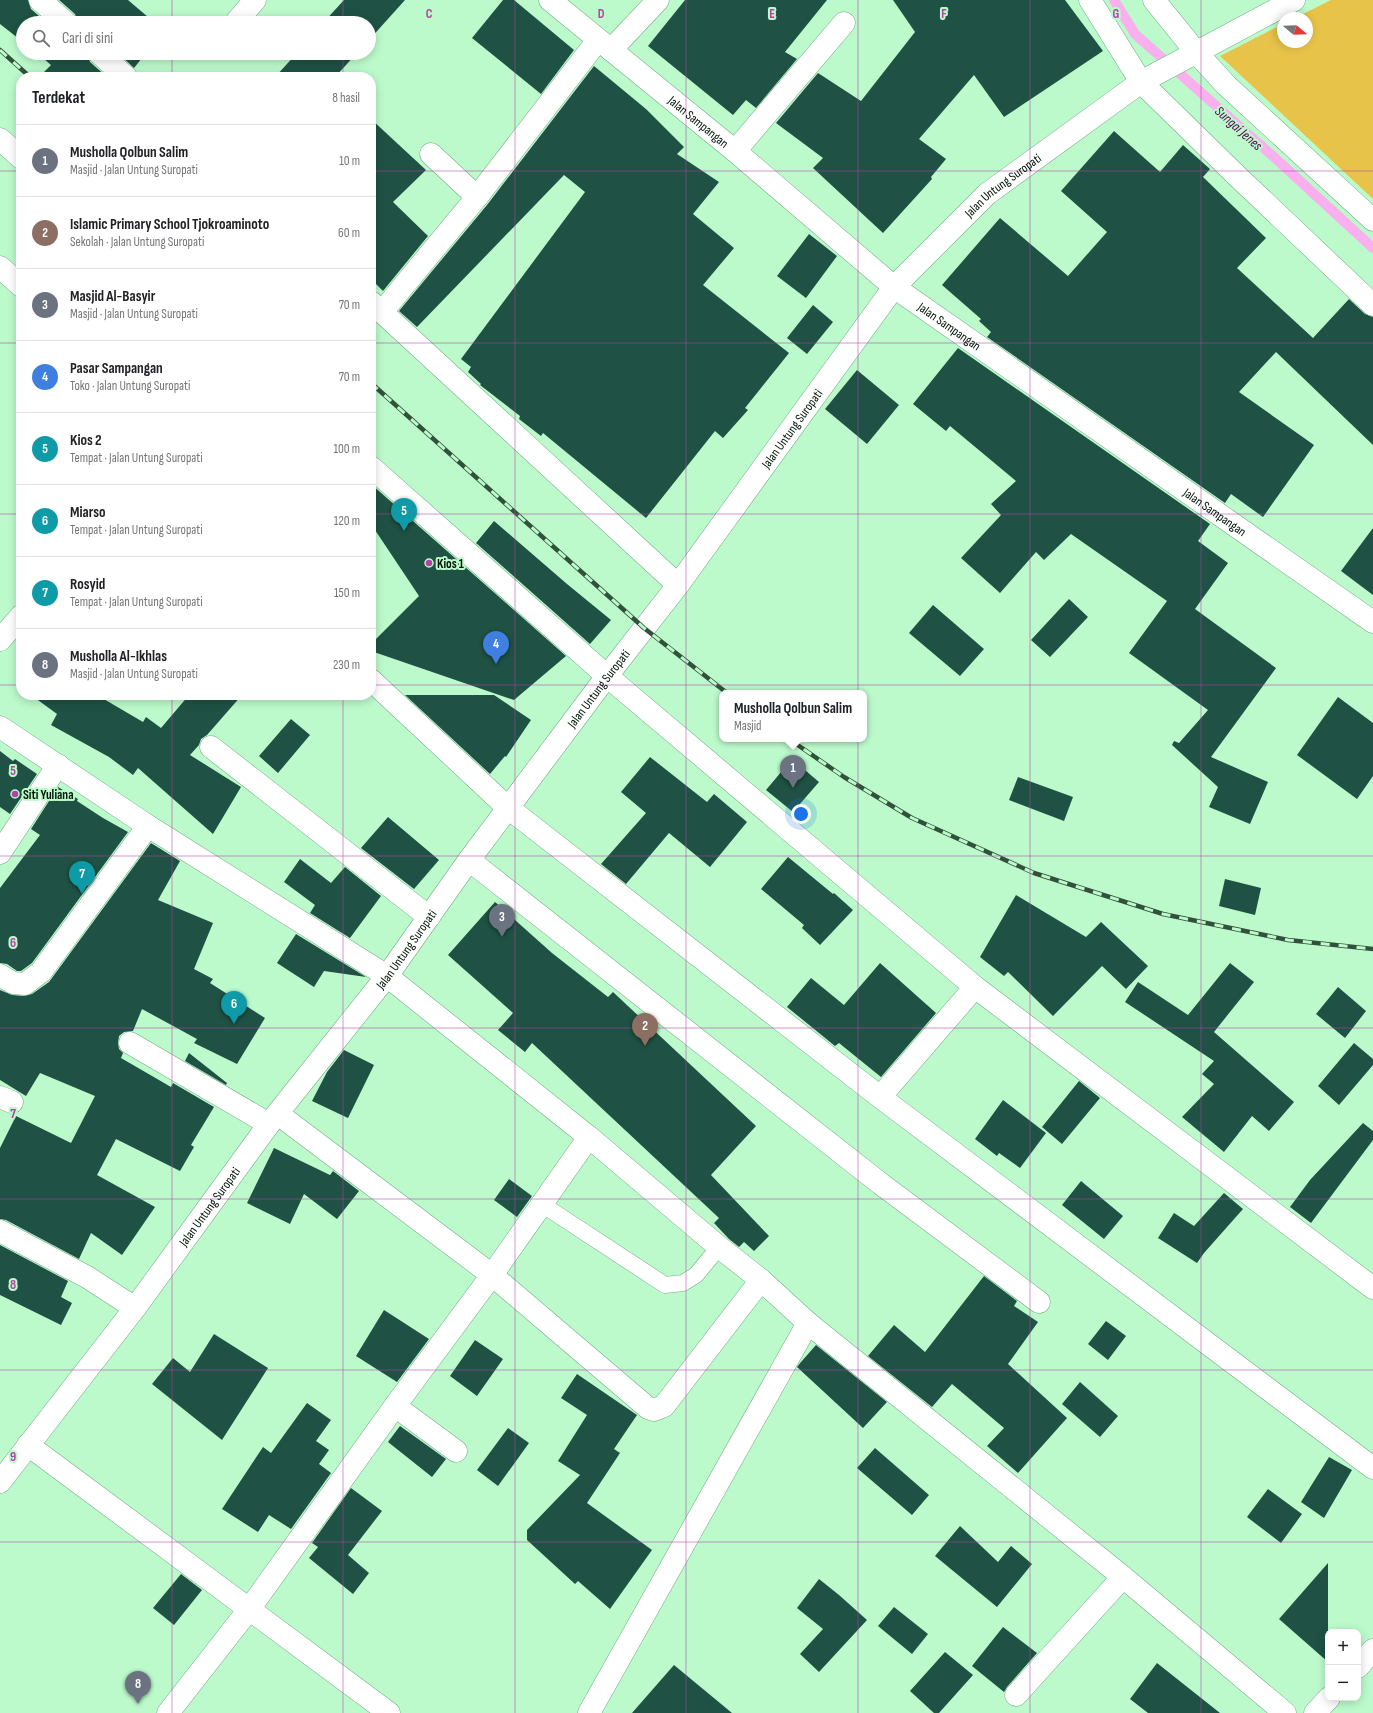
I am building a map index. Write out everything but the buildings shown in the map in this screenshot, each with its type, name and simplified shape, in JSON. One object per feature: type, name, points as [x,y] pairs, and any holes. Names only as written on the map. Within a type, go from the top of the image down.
[{"type":"street","points":[[41,0],[58,16]]},
{"type":"street","points":[[241,16],[255,0]]},
{"type":"street","name":"Jalan Sampangan","points":[[550,0],[735,151],[894,287],[1373,622]]},
{"type":"street","points":[[658,0],[604,45],[477,197],[376,307],[678,585]]},
{"type":"street","points":[[1090,0],[1144,80],[1236,176],[1373,305]]},
{"type":"street","points":[[1154,0],[1192,54],[1373,220]]},
{"type":"street","name":"Jalan Untung Suropati","points":[[0,1482],[135,1308],[274,1119],[387,976],[507,807],[678,585],[894,287],[987,194],[1144,80],[1294,0]]},
{"type":"street","points":[[735,151],[844,23]]},
{"type":"street","points":[[107,60],[120,72]]},
{"type":"street","points":[[0,140],[16,154]]},
{"type":"street","points":[[432,154],[477,197]]},
{"type":"street","points":[[0,267],[16,281]]},
{"type":"street","points":[[376,471],[607,676],[974,986],[1373,1288]]},
{"type":"street","points":[[0,640],[16,622]]},
{"type":"street","points":[[376,685],[507,807],[880,1097],[1373,1468]]},
{"type":"street","points":[[0,727],[148,826],[387,976],[589,1138],[719,1247],[761,1280],[808,1323],[1123,1577],[1285,1713]]},
{"type":"street","points":[[211,747],[429,917]]},
{"type":"street","points":[[0,853],[58,765]]},
{"type":"street","points":[[0,975],[13,983],[25,984],[41,972],[148,826]]},
{"type":"street","points":[[469,860],[881,1184],[1039,1302]]},
{"type":"street","points":[[880,1097],[974,986]]},
{"type":"street","points":[[130,1043],[274,1119],[492,1275],[648,1408],[654,1410],[664,1406],[761,1280]]},
{"type":"street","points":[[168,1713],[250,1608],[395,1406],[543,1205],[589,1138]]},
{"type":"street","points":[[0,1231],[87,1277],[135,1308]]},
{"type":"street","points":[[589,1713],[808,1323]]},
{"type":"street","points":[[395,1406],[456,1451]]},
{"type":"street","points":[[28,1445],[250,1608],[389,1713]]},
{"type":"street","points":[[1016,1696],[1123,1577]]},
{"type":"street","points":[[1360,1665],[1373,1650]]},
{"type":"street","points":[[1315,1713],[1326,1701]]},
{"type":"lane","points":[[543,1205],[665,1284],[683,1283],[696,1275],[719,1247]]},
{"type":"shaded area","points":[[1331,0],[1373,0],[1373,199],[1220,56],[1277,27],[1277,48],[1313,48],[1313,12],[1307,12]]},
{"type":"waterway","name":"Sungai Jenes","points":[[1114,0],[1135,34],[1275,158],[1373,248]]},
{"type":"railway","points":[[0,50],[24,72]]},
{"type":"railway","points":[[376,387],[644,628],[723,690]]},
{"type":"railway","points":[[793,742],[844,777],[912,818],[1034,873],[1163,914],[1288,940],[1373,949]]},
{"type":"place","name":"Kios 2","points":[[404,531]]},
{"type":"place","name":"Kios 1","points":[[429,563]]},
{"type":"place","name":"Pasar Sampangan","points":[[496,664]]},
{"type":"place","name":"Musholla Qolbun Salim","points":[[793,788]]},
{"type":"place","name":"Siti Yuliana","points":[[15,794]]},
{"type":"place","name":"Rosyid","points":[[82,894]]},
{"type":"place","name":"Masjid Al-Basyir","points":[[502,937]]},
{"type":"place","name":"Miarso","points":[[234,1024]]},
{"type":"place","name":"Islamic Primary School Tjokroaminoto","points":[[645,1046]]},
{"type":"place","name":"Musholla Al-Ikhlas","points":[[138,1704]]}]
